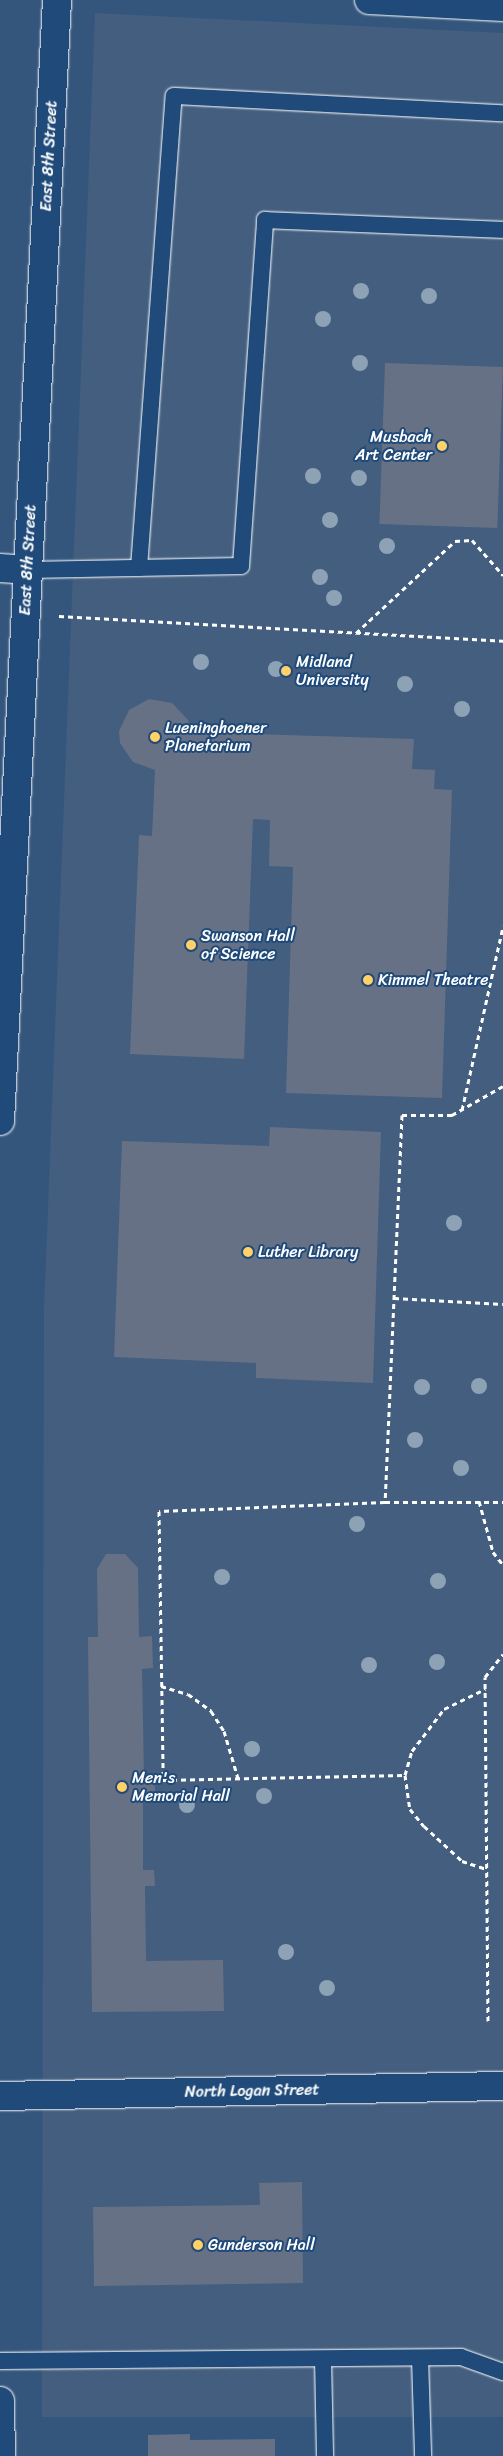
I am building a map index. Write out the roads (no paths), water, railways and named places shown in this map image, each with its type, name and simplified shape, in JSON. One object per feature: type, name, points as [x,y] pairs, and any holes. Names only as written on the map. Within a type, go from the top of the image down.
[{"type":"street","name":"East 8th Street","points":[[0,1121],[57,0]]},
{"type":"street","points":[[369,0],[503,7]]},
{"type":"street","points":[[0,568],[27,570]]},
{"type":"street","name":"North Logan Street","points":[[0,2096],[503,2086]]},
{"type":"street","points":[[0,2401],[1,2456]]},
{"type":"lane","points":[[138,568],[174,96],[503,113]]},
{"type":"lane","points":[[27,570],[241,566],[265,220],[503,230]]},
{"type":"lane","points":[[0,2361],[461,2357],[503,2372]]},
{"type":"lane","points":[[420,2358],[423,2456]]},
{"type":"lane","points":[[322,2359],[325,2456]]},
{"type":"place","name":"Musbach Art Center","points":[[442,446]]},
{"type":"place","name":"Midland University","points":[[286,671]]},
{"type":"place","name":"Lueninghoener Planetarium","points":[[155,737]]},
{"type":"place","name":"Swanson Hall of Science","points":[[191,945]]},
{"type":"place","name":"Kimmel Theatre","points":[[368,980]]},
{"type":"place","name":"Luther Library","points":[[248,1252]]},
{"type":"place","name":"Men's Memorial Hall","points":[[122,1787]]},
{"type":"place","name":"Gunderson Hall","points":[[198,2245]]}]
